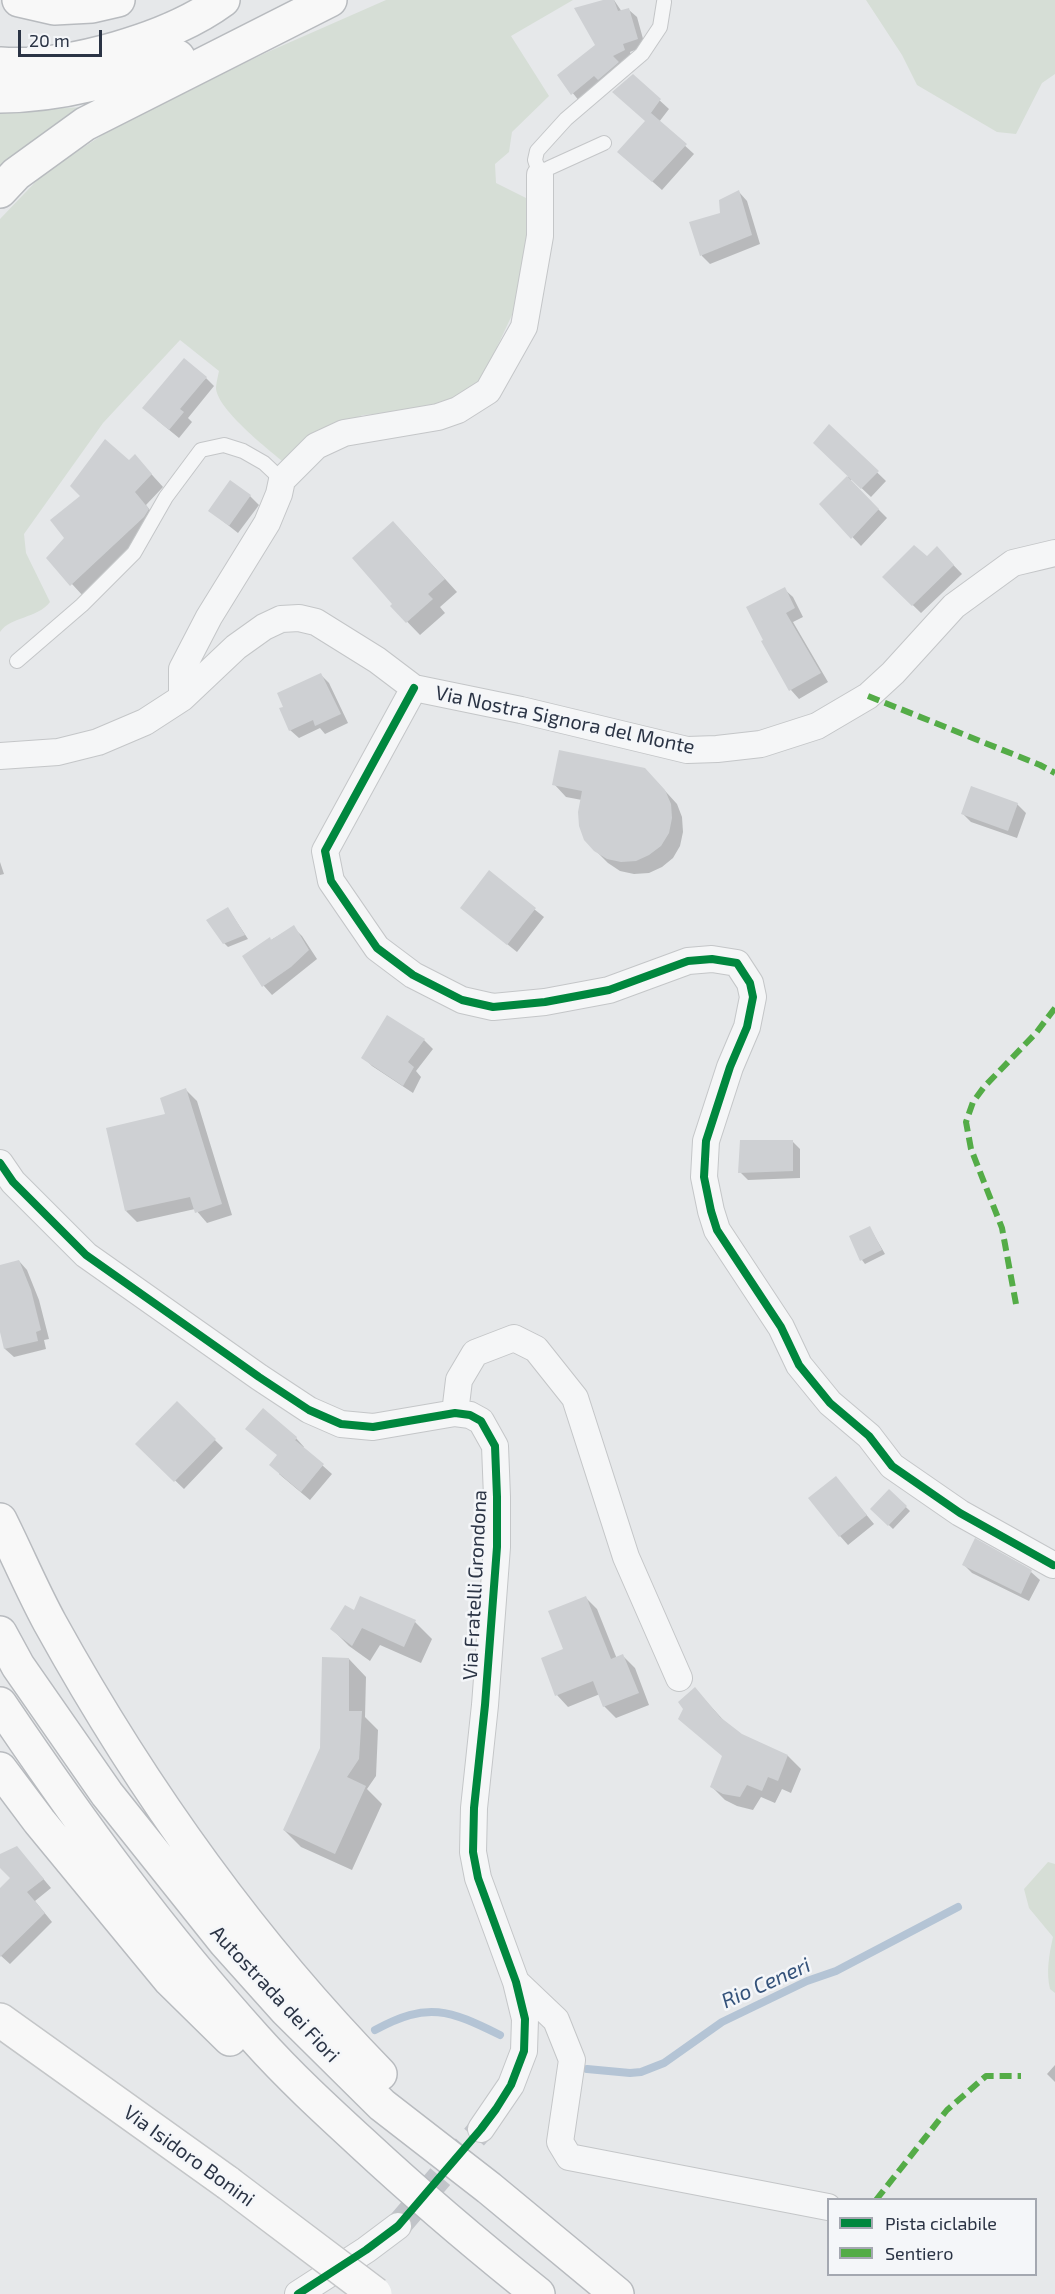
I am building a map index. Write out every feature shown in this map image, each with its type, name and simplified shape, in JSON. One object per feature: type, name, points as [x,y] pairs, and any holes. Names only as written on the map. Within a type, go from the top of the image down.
[{"type":"main road","points":[[19,0],[54,8],[92,6],[118,0]]},
{"type":"main road","points":[[0,64],[13,65],[76,58],[120,46],[170,31],[223,0]]},
{"type":"main road","points":[[0,96],[32,95],[77,89],[207,47],[328,1]]},
{"type":"main road","points":[[0,191],[16,174],[85,124],[328,1]]},
{"type":"main road","points":[[0,1520],[49,1622],[130,1757],[193,1853],[253,1930],[319,2007],[371,2065],[489,2188]]},
{"type":"main road","name":"Autostrada dei Fiori","points":[[0,1633],[18,1666],[107,1794],[225,1942],[286,2010],[382,2105],[489,2188],[617,2294]]},
{"type":"main road","name":"Autostrada dei Fiori","points":[[0,1704],[76,1815],[139,1900],[257,2040],[322,2107],[480,2248],[538,2294]]},
{"type":"main road","points":[[0,1769],[39,1821],[170,1980],[235,2044],[322,2107]]},
{"type":"main road","name":"Via Isidoro Bonini","points":[[0,2020],[228,2183],[375,2294]]},
{"type":"street","points":[[182,698],[182,669],[209,617],[267,522],[279,494],[282,480],[316,446],[344,433],[438,417],[458,410],[488,392],[524,327],[540,236],[540,175]]},
{"type":"street","name":"Via Nostra Signora del Monte","points":[[0,756],[58,752],[98,742],[146,722],[182,698],[236,647],[264,627],[280,620],[299,618],[316,622],[376,660],[414,688],[687,750],[761,744],[817,726],[868,696],[893,674],[954,606],[1013,563],[1055,553]]},
{"type":"street","points":[[414,688],[325,851],[331,881],[377,948],[413,975],[462,1000],[493,1007],[545,1002],[609,990],[688,961],[712,959],[737,963],[750,983],[753,998],[747,1027],[730,1066],[706,1141],[704,1177],[717,1230],[781,1327],[799,1365],[830,1402],[869,1436],[892,1466],[960,1513],[1053,1565]]},
{"type":"street","name":"Via Fratelli Grondona","points":[[0,1163],[13,1182],[86,1255],[309,1410],[341,1424],[373,1427],[454,1413],[470,1415],[481,1421],[495,1446],[497,1547],[485,1705],[474,1808],[473,1852],[478,1878],[516,1982],[525,2019],[524,2050],[511,2085],[481,2129]]},
{"type":"street","points":[[454,1413],[459,1380],[475,1353],[514,1338],[536,1349],[574,1398],[626,1557],[679,1678]]},
{"type":"street","points":[[516,1982],[556,2020],[567,2042],[572,2060],[560,2142],[569,2157],[827,2207]]},
{"type":"street","points":[[298,2294],[366,2250],[398,2226]]},
{"type":"lane","points":[[604,143],[549,168],[540,175],[535,160],[537,151],[566,119],[642,54],[660,27],[664,2]]},
{"type":"lane","points":[[17,661],[82,605],[134,553],[166,497],[201,450],[224,445],[243,450],[264,463],[282,480]]},
{"type":"shaded area","points":[[386,0],[573,0],[511,36],[549,96],[512,132],[509,152],[495,164],[496,183],[528,199],[526,251],[512,315],[490,362],[475,387],[432,411],[363,415],[314,435],[286,464],[235,419],[219,398],[216,389],[219,371],[180,340],[103,423],[24,534],[26,553],[50,602],[45,608],[11,623],[0,632],[0,219],[44,173],[130,117],[270,51]]},
{"type":"shaded area","points":[[866,0],[1055,0],[1055,74],[1042,83],[1016,134],[997,132],[917,85],[902,55]]},
{"type":"shaded area","points":[[85,107],[24,148],[0,170],[0,111]]},
{"type":"shaded area","points":[[1048,1862],[1055,1864],[1055,1993],[1050,1989],[1048,1976],[1053,1937],[1029,1908],[1024,1889]]},
{"type":"building","points":[[603,0],[614,0],[618,11],[629,8],[638,39],[623,44],[625,50],[613,56],[619,62],[598,80],[594,76],[571,95],[557,75],[595,45],[574,8]]},
{"type":"building","points":[[633,74],[661,99],[648,117],[651,113],[687,144],[652,182],[617,152],[645,121],[612,92]]},
{"type":"building","points":[[739,190],[752,235],[700,256],[689,222],[720,213],[719,200]]},
{"type":"building","points":[[184,358],[207,377],[180,409],[184,412],[169,430],[142,408]]},
{"type":"building","points":[[829,424],[879,471],[861,489],[813,443]]},
{"type":"building","points":[[105,439],[129,460],[135,454],[152,474],[135,492],[149,509],[144,517],[70,586],[46,558],[64,538],[50,520],[80,496],[70,486]]},
{"type":"building","points":[[847,476],[879,509],[851,539],[819,504]]},
{"type":"building","points":[[230,480],[251,495],[229,526],[208,511]]},
{"type":"building","points":[[393,521],[445,579],[428,594],[433,599],[406,623],[352,558]]},
{"type":"building","points":[[914,545],[927,556],[937,546],[954,565],[912,606],[882,577]]},
{"type":"building","points":[[785,587],[795,608],[786,613],[821,673],[789,691],[761,641],[763,640],[746,607]]},
{"type":"building","points":[[321,673],[341,714],[315,726],[313,720],[289,731],[279,708],[283,707],[277,693]]},
{"type":"building","points":[[559,750],[645,768],[665,790],[671,804],[672,818],[669,833],[661,846],[636,861],[621,862],[607,859],[594,851],[584,840],[579,826],[578,812],[582,791],[552,785]]},
{"type":"building","points":[[971,786],[1018,803],[1008,831],[961,814]]},
{"type":"building","points":[[489,870],[536,908],[507,945],[460,908]]},
{"type":"building","points":[[228,907],[245,935],[223,944],[206,920]]},
{"type":"building","points":[[294,925],[309,950],[291,967],[262,987],[242,956],[270,937],[271,940]]},
{"type":"building","points":[[387,1015],[425,1039],[408,1062],[414,1067],[403,1086],[361,1058]]},
{"type":"building","points":[[186,1088],[222,1204],[195,1213],[190,1197],[125,1211],[106,1128],[165,1114],[160,1098]]},
{"type":"building","points":[[740,1140],[793,1140],[793,1171],[738,1173]]},
{"type":"building","points":[[870,1226],[882,1250],[860,1261],[849,1236]]},
{"type":"building","points":[[19,1260],[31,1290],[41,1330],[36,1332],[38,1341],[4,1349],[0,1332],[0,1265]]},
{"type":"building","points":[[177,1401],[216,1439],[174,1482],[135,1444]]},
{"type":"building","points":[[263,1408],[297,1437],[295,1440],[324,1464],[301,1492],[269,1465],[277,1455],[245,1429]]},
{"type":"building","points":[[836,1476],[867,1515],[839,1537],[808,1498]]},
{"type":"building","points":[[889,1489],[907,1506],[888,1526],[870,1509]]},
{"type":"building","points":[[975,1538],[1032,1570],[1021,1594],[962,1565]]},
{"type":"building","points":[[360,1596],[416,1620],[404,1647],[362,1628],[352,1646],[330,1629],[345,1605],[354,1610]]},
{"type":"building","points":[[586,1596],[611,1659],[623,1654],[639,1693],[603,1707],[593,1681],[555,1696],[541,1658],[563,1649],[548,1611]]},
{"type":"building","points":[[322,1657],[349,1658],[349,1711],[362,1711],[359,1759],[347,1777],[366,1786],[335,1854],[283,1830],[320,1748]]},
{"type":"building","points":[[695,1687],[720,1717],[742,1734],[788,1755],[778,1781],[768,1777],[762,1791],[747,1785],[740,1797],[723,1794],[710,1787],[722,1756],[678,1719],[683,1709],[678,1702]]},
{"type":"building","points":[[17,1846],[44,1879],[27,1892],[45,1913],[0,1957],[0,1888],[10,1878],[0,1868],[0,1854]]},
{"type":"waterway","name":"Rio Ceneri","points":[[587,2069],[630,2073],[641,2072],[664,2063],[722,2022],[807,1981],[836,1971],[958,1907]]},
{"type":"waterway","name":"Rio Ceneri","points":[[375,2030],[410,2015],[438,2012],[466,2020],[500,2035]]},
{"type":"tunnel","points":[[398,2226],[481,2129]]},
{"type":"marked path","points":[[868,696],[1055,773]]},
{"type":"marked path","points":[[1016,1304],[1002,1228],[971,1149],[966,1122],[973,1102],[984,1087],[1036,1033],[1055,1008]]},
{"type":"marked path","points":[[878,2198],[947,2110],[986,2076],[1021,2076]]},
{"type":"cycle path","points":[[414,688],[325,851],[331,881],[377,948],[413,975],[462,1000],[493,1007],[545,1002],[609,990],[688,961],[712,959],[737,963],[750,983],[753,997],[747,1027],[730,1067],[706,1141],[704,1177],[717,1230],[781,1327],[799,1365],[830,1403],[869,1436],[892,1466],[960,1513],[1053,1565]]},
{"type":"cycle path","points":[[0,1163],[13,1182],[86,1255],[309,1410],[341,1424],[373,1427],[455,1413],[470,1415],[481,1421],[495,1446],[497,1547],[485,1705],[474,1808],[473,1852],[478,1878],[516,1982],[525,2019],[524,2051],[511,2085],[496,2109],[398,2226],[366,2250],[298,2294]]}]
